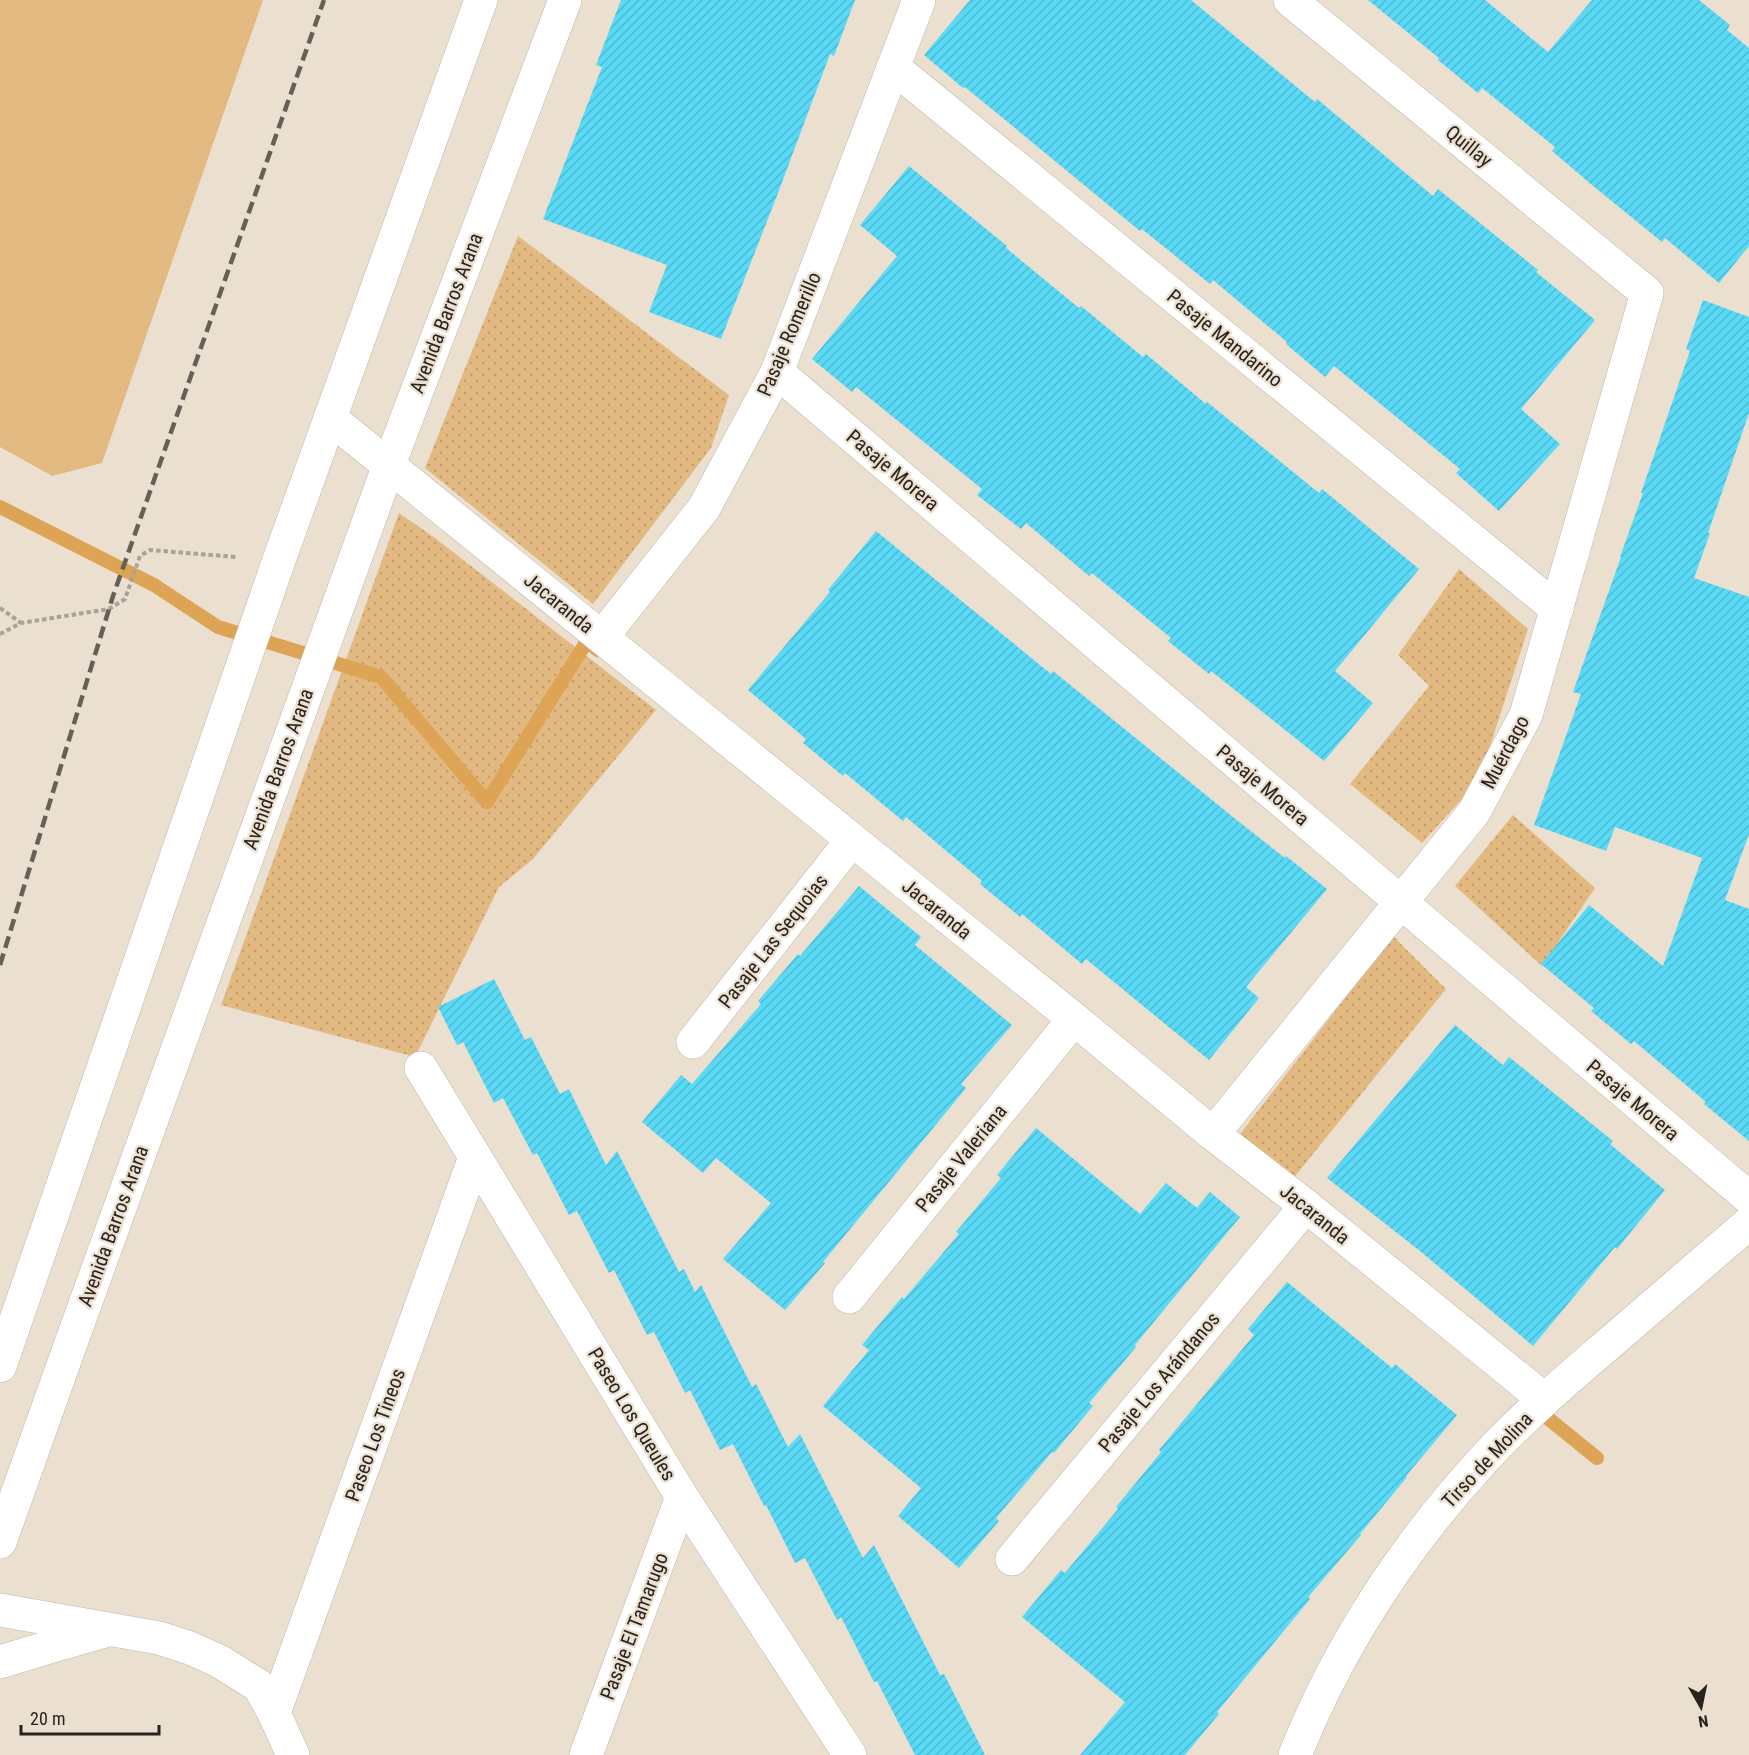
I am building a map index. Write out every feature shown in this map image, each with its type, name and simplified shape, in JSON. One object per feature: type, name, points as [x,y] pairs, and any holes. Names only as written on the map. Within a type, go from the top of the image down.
[{"type":"street","points":[[0,1366],[279,560],[481,0]]},
{"type":"street","name":"Avenida Barros Arana","points":[[0,1542],[389,465],[565,0]]},
{"type":"street","name":"Pasaje Romerillo","points":[[602,637],[704,508],[777,372],[918,0]]},
{"type":"street","name":"Quillay","points":[[1290,0],[1647,292]]},
{"type":"street","name":"Pasaje Mandarino","points":[[893,67],[1557,609]]},
{"type":"street","name":"Muérdago","points":[[1213,1134],[1474,812],[1527,714],[1647,292]]},
{"type":"street","name":"Pasaje Morera","points":[[777,372],[1749,1198]]},
{"type":"street","name":"Jacaranda","points":[[330,418],[1213,1134],[1306,1206],[1544,1399]]},
{"type":"street","name":"Pasaje Las Sequoias","points":[[693,1042],[852,840]]},
{"type":"street","name":"Pasaje Valeriana","points":[[849,1296],[1074,1019]]},
{"type":"street","name":"Paseo Los Queules","points":[[421,1068],[682,1497],[850,1755]]},
{"type":"street","name":"Paseo Los Tineos","points":[[274,1713],[475,1157]]},
{"type":"street","name":"Pasaje Los Arándanos","points":[[1012,1559],[1306,1206]]},
{"type":"street","name":"Tirso de Molina","points":[[1295,1755],[1342,1656],[1384,1586],[1432,1519],[1486,1457],[1544,1399],[1749,1223]]},
{"type":"street","name":"Pasaje El Tamarugo","points":[[586,1755],[682,1497]]},
{"type":"street","points":[[0,1610],[159,1638],[219,1661],[259,1686],[293,1755]]},
{"type":"street","points":[[0,1662],[114,1629]]},
{"type":"path","points":[[0,634],[21,623],[109,609],[125,599],[140,556],[150,550],[279,560]]},
{"type":"path","points":[[0,608],[21,623]]},
{"type":"shaded area","points":[[0,0],[263,0],[102,463],[52,476],[0,447]]},
{"type":"shaded area","points":[[518,236],[729,395],[711,448],[593,604],[425,468]]},
{"type":"shaded area","points":[[399,513],[435,538],[656,710],[533,859],[499,887],[415,1057],[221,1005]]},
{"type":"shaded area","points":[[1459,569],[1528,629],[1479,780],[1422,843],[1350,784],[1429,686],[1398,655]]},
{"type":"shaded area","points":[[1513,815],[1595,888],[1542,966],[1455,886]]},
{"type":"shaded area","points":[[1393,936],[1446,989],[1292,1180],[1237,1138]]},
{"type":"building","points":[[621,0],[855,0],[834,56],[830,54],[721,339],[649,312],[667,265],[543,219],[602,67],[596,65]]},
{"type":"building","points":[[970,0],[1191,0],[1315,102],[1317,99],[1433,196],[1438,189],[1538,270],[1536,272],[1595,320],[1521,409],[1560,444],[1499,511],[1456,473],[1460,469],[1334,366],[1325,377],[1213,280],[1210,284],[1142,229],[1140,231],[924,55]]},
{"type":"building","points":[[1368,0],[1485,0],[1548,52],[1592,0],[1699,0],[1730,25],[1727,30],[1749,48],[1749,246],[1719,283],[1665,238],[1662,242],[1552,151],[1555,147],[1482,88],[1478,93]]},
{"type":"building","points":[[909,166],[1079,308],[1081,306],[1143,357],[1146,354],[1319,493],[1322,489],[1419,569],[1335,671],[1373,703],[1324,761],[1211,671],[1209,674],[1168,641],[1171,638],[1092,573],[1089,576],[1026,523],[1021,529],[977,495],[982,489],[856,387],[852,392],[812,359],[897,256],[860,225]]},
{"type":"building","points":[[1703,300],[1749,317],[1749,413],[1694,578],[1749,597],[1749,834],[1725,900],[1749,909],[1749,1141],[1634,1041],[1631,1044],[1591,1011],[1594,1008],[1541,964],[1589,905],[1663,966],[1702,858],[1615,827],[1606,851],[1534,825],[1581,694],[1573,692],[1643,493],[1641,493],[1690,351],[1686,349]]},
{"type":"building","points":[[876,531],[1051,674],[1053,671],[1233,817],[1327,889],[1246,987],[1259,998],[1209,1060],[1086,959],[1082,964],[1022,914],[1020,917],[980,884],[982,881],[906,817],[903,821],[845,773],[843,776],[803,743],[806,739],[748,690],[830,592],[828,590]]},
{"type":"building","points":[[859,886],[921,937],[915,945],[1012,1025],[961,1084],[966,1088],[785,1310],[723,1259],[771,1203],[716,1158],[703,1173],[642,1122],[681,1075],[692,1084],[761,1004],[758,1001],[798,954],[800,956]]},
{"type":"building","points":[[494,979],[525,1040],[531,1037],[560,1094],[569,1089],[606,1165],[617,1151],[679,1272],[684,1269],[695,1292],[701,1285],[752,1387],[756,1384],[788,1447],[800,1434],[863,1558],[874,1545],[940,1675],[944,1674],[985,1755],[915,1755],[877,1681],[874,1682],[841,1617],[837,1620],[805,1558],[795,1563],[733,1444],[720,1450],[690,1390],[685,1393],[654,1332],[647,1335],[614,1270],[609,1273],[577,1211],[569,1215],[537,1153],[533,1155],[503,1098],[494,1103],[463,1042],[457,1045],[438,1007]]},
{"type":"building","points":[[1455,1025],[1503,1065],[1509,1057],[1613,1141],[1610,1144],[1665,1190],[1533,1346],[1420,1251],[1327,1178]]},
{"type":"building","points":[[1036,1128],[1140,1214],[1166,1183],[1197,1208],[1210,1192],[1240,1217],[1089,1403],[1093,1406],[996,1518],[999,1521],[959,1568],[898,1516],[921,1488],[823,1406],[869,1350],[862,1345],[959,1234],[956,1232],[1001,1178],[997,1175]]},
{"type":"building","points":[[1287,1282],[1392,1368],[1395,1364],[1457,1415],[1308,1597],[1310,1599],[1217,1712],[1219,1714],[1185,1755],[1080,1755],[1125,1702],[1022,1617],[1061,1570],[1065,1573],[1118,1509],[1116,1507],[1161,1452],[1159,1450],[1254,1335],[1248,1329]]},
{"type":"waterway","points":[[0,507],[154,585],[218,627],[381,677],[487,802],[587,641],[598,650]]},
{"type":"waterway","points":[[1534,1407],[1597,1458]]},
{"type":"railway","points":[[0,965],[113,596],[324,0]]}]
